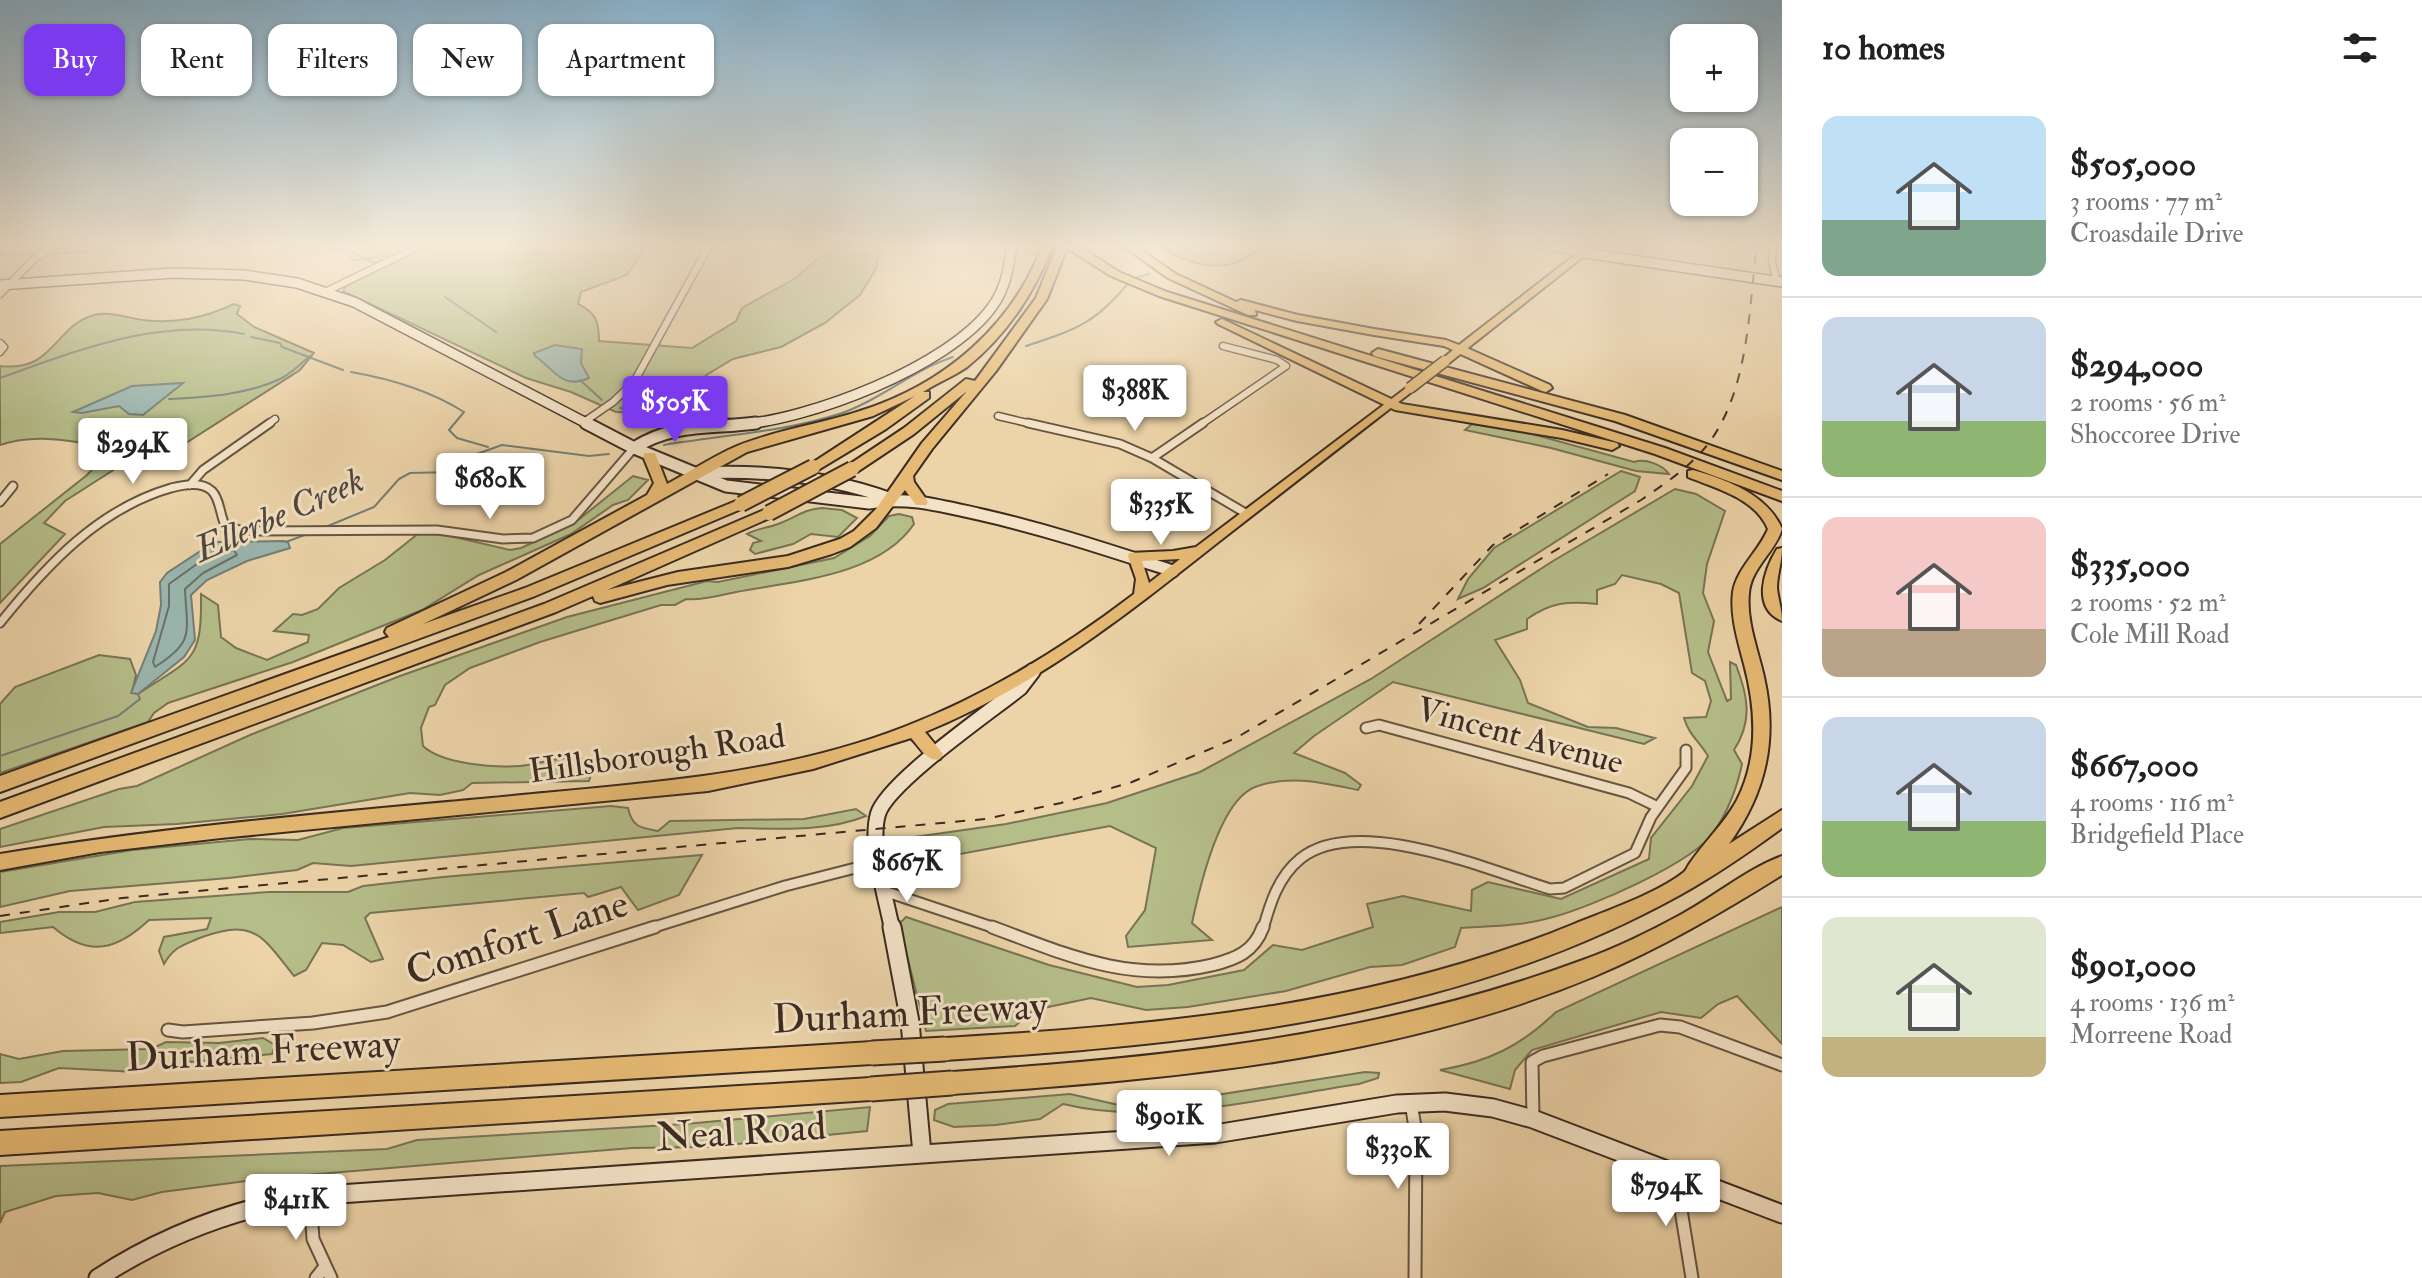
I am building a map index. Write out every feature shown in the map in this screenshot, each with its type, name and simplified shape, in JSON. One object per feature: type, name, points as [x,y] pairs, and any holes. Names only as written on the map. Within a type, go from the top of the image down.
[{"type":"highway","points":[[0,784],[562,580],[741,504],[813,467],[889,421],[966,361],[1017,304]]},
{"type":"highway","points":[[512,622],[665,580],[777,562],[828,550],[860,534],[891,499],[926,447],[982,382],[1038,304]]},
{"type":"highway","points":[[1183,304],[1403,408],[1562,434],[1617,447]]},
{"type":"highway","points":[[1193,304],[1660,451],[1782,496]]},
{"type":"highway","points":[[1231,304],[1372,352],[1610,425],[1782,486]]},
{"type":"highway","points":[[1244,304],[1266,311],[1374,332]]},
{"type":"highway","points":[[1238,318],[1412,381],[1617,447],[1782,507]]},
{"type":"highway","points":[[0,810],[512,622],[674,556],[769,513],[852,469],[943,406],[1011,341]]},
{"type":"highway","points":[[1460,349],[1620,418]]},
{"type":"highway","points":[[1372,352],[1442,368],[1620,418],[1782,476]]},
{"type":"highway","points":[[276,686],[302,669],[374,641],[470,597],[752,445],[881,408],[966,361]]},
{"type":"highway","points":[[650,456],[661,483],[650,502]]},
{"type":"highway","points":[[1732,456],[1782,465]]},
{"type":"highway","points":[[1687,880],[1734,823],[1754,786],[1762,754],[1763,729],[1760,698],[1742,622],[1742,589],[1750,566],[1775,529],[1771,518],[1758,506],[1693,474]]},
{"type":"highway","points":[[906,475],[907,483],[921,502]]},
{"type":"highway","points":[[1782,553],[1772,570],[1768,586],[1773,602],[1782,615]]},
{"type":"highway","name":"Durham Freeway","points":[[0,1106],[945,1049],[1182,1031],[1286,1015],[1385,994],[1545,944],[1687,880],[1782,818]]},
{"type":"highway","name":"Durham Freeway","points":[[0,1143],[871,1089],[1211,1063],[1400,1028],[1499,998],[1626,952],[1681,927],[1782,865]]},
{"type":"highway","points":[[1756,883],[1782,880]]},
{"type":"main road","name":"Hillsborough Road","points":[[0,862],[100,845],[221,831],[708,784],[829,758],[913,730],[979,701],[1033,671],[1140,597],[1519,304]]},
{"type":"main road","points":[[1374,332],[1446,343],[1460,349]]},
{"type":"main road","points":[[1140,597],[1143,579],[1134,556],[1173,556],[1201,550]]},
{"type":"main road","points":[[913,730],[935,754]]},
{"type":"street","points":[[353,304],[650,456],[726,486],[869,503],[891,499],[921,502],[1009,520],[1134,556],[1173,571]]},
{"type":"street","points":[[584,422],[613,402],[634,382],[677,304]]},
{"type":"street","points":[[0,623],[41,573],[93,527],[140,500],[190,485],[205,487],[215,494],[222,519],[230,527],[253,532],[437,530],[503,539],[533,538],[572,520],[634,448],[666,428],[745,425],[830,407],[965,337],[992,304]]},
{"type":"street","points":[[0,343],[4,347],[0,352]]},
{"type":"street","points":[[1152,458],[1286,366],[1277,360],[1223,346]]},
{"type":"street","points":[[998,416],[1108,440],[1152,458],[1247,514]]},
{"type":"street","points":[[190,485],[203,470],[275,419]]},
{"type":"street","points":[[0,502],[13,486]]},
{"type":"street","points":[[922,1154],[910,1022],[874,829],[882,805],[894,789],[1020,688],[1033,671]]},
{"type":"street","points":[[979,701],[982,710],[979,719]]},
{"type":"street","name":"Vincent Avenue","points":[[1366,728],[1379,725],[1469,749],[1629,793],[1658,807]]},
{"type":"street","points":[[884,891],[1102,966],[1135,971],[1172,969],[1227,960],[1248,952],[1264,932],[1274,893],[1290,870],[1306,855],[1323,848],[1364,840],[1395,844],[1557,889],[1635,853],[1658,807],[1686,768],[1686,750]]},
{"type":"street","name":"Comfort Lane","points":[[168,1030],[183,1032],[313,1023],[387,1012],[799,882],[879,862]]},
{"type":"street","points":[[1533,1119],[1532,1062],[1543,1056],[1660,1025],[1680,1027],[1782,1065]]},
{"type":"street","points":[[1411,1102],[1416,1133],[1415,1278]]},
{"type":"street","name":"Neal Road","points":[[98,1278],[159,1242],[223,1215],[310,1196],[1215,1134],[1411,1102],[1476,1105],[1533,1119],[1782,1214]]},
{"type":"street","points":[[1675,1172],[1692,1278]]},
{"type":"street","points":[[310,1196],[308,1214],[324,1275]]},
{"type":"green space","points":[[234,304],[240,306],[237,314],[254,327],[314,353],[300,370],[161,459],[126,462],[65,501],[44,523],[65,534],[0,603],[0,544],[87,475],[104,457],[103,446],[64,440],[26,439],[0,445],[0,366],[32,362],[70,328],[94,315],[178,320],[212,313]]},
{"type":"green space","points":[[370,304],[578,304],[595,318],[599,341],[692,348],[736,321],[742,308],[750,304],[849,304],[825,323],[781,347],[733,359],[708,374],[658,414],[616,412],[571,392],[526,378]]},
{"type":"green space","points":[[1472,424],[1532,434],[1634,462],[1653,463],[1669,474],[1636,471],[1551,448],[1465,430]]},
{"type":"green space","points":[[1621,471],[1640,477],[1635,491],[1483,588],[1458,599],[1468,579],[1494,548]]},
{"type":"green space","points":[[633,476],[648,480],[628,500],[613,505],[571,534],[479,575],[422,610],[293,662],[168,703],[148,722],[0,773],[0,704],[15,687],[99,655],[130,659],[136,675],[132,692],[138,694],[182,665],[190,656],[199,634],[201,594],[218,605],[221,637],[236,648],[267,660],[308,642],[309,635],[274,631],[293,614],[302,615],[318,609],[339,588],[385,560],[419,533],[446,535],[510,550],[521,548],[572,525]]},
{"type":"green space","points":[[1675,489],[1696,494],[1725,511],[1707,564],[1703,593],[1714,621],[1708,652],[1727,701],[1731,699],[1730,662],[1736,665],[1747,708],[1744,729],[1734,750],[1742,764],[1737,782],[1724,816],[1703,844],[1664,870],[1615,894],[1553,917],[1507,925],[1461,928],[1455,947],[1402,965],[1370,967],[1286,991],[1188,1007],[1146,1010],[1091,998],[1034,1010],[1015,1026],[926,1031],[899,924],[906,917],[1049,965],[1137,987],[1168,985],[1244,970],[1273,945],[1302,950],[1373,927],[1367,904],[1403,896],[1471,911],[1472,890],[1488,882],[1561,899],[1649,859],[1651,838],[1692,786],[1708,756],[1691,734],[1684,718],[1706,717],[1711,701],[1705,681],[1692,673],[1679,593],[1661,584],[1622,575],[1615,584],[1597,590],[1597,604],[1552,606],[1527,619],[1527,629],[1495,640],[1520,680],[1528,703],[1588,727],[1616,728],[1655,738],[1644,744],[1393,682],[1294,753],[1345,773],[1361,785],[1358,790],[1294,780],[1268,783],[1242,796],[1231,810],[1213,848],[1192,923],[1212,940],[1128,947],[1126,936],[1145,910],[1156,848],[1110,826],[917,862],[892,862],[886,850],[887,841],[1006,824],[1107,803],[1200,772],[1371,679],[1553,561]]},
{"type":"green space","points":[[822,508],[842,510],[857,518],[838,537],[811,534],[793,544],[755,554],[750,550],[753,543],[761,541],[747,534]]},
{"type":"green space","points":[[899,514],[912,517],[914,524],[898,542],[857,566],[807,580],[686,599],[675,605],[661,605],[540,642],[470,668],[445,685],[435,705],[429,707],[421,728],[423,746],[432,752],[455,761],[497,766],[576,758],[594,764],[589,781],[472,783],[463,790],[440,795],[410,793],[282,814],[104,827],[0,847],[0,829],[119,789],[137,786],[250,735],[400,676],[567,617],[707,581],[718,582],[834,558],[870,536],[889,516]]},
{"type":"green space","points":[[611,806],[628,808],[638,826],[658,831],[670,821],[804,819],[856,809],[866,816],[819,827],[738,828],[351,866],[313,863],[297,870],[229,878],[70,891],[0,907],[0,872],[132,850],[250,839],[298,840],[343,828]]},
{"type":"green space","points":[[702,855],[679,895],[638,910],[621,887],[588,897],[584,893],[370,913],[365,918],[383,959],[371,962],[343,945],[322,943],[306,970],[294,976],[273,949],[244,930],[231,930],[197,939],[174,951],[164,964],[159,951],[164,937],[207,929],[211,918],[149,920],[126,938],[102,946],[79,943],[53,927],[0,933],[0,922],[59,912],[95,912],[135,902],[269,892],[348,892],[363,886],[443,877]]},
{"type":"green space","points":[[1782,907],[1782,1044],[1737,996],[1718,1004],[1701,1018],[1661,1012],[1532,1050],[1515,1070],[1510,1089],[1440,1070],[1503,1051],[1556,1012]]},
{"type":"green space","points":[[263,1038],[275,1045],[272,1054],[191,1062],[168,1051],[157,1055],[136,1072],[59,1068],[21,1082],[0,1083],[0,1054],[19,1059],[63,1051],[151,1049],[166,1042],[219,1043]]},
{"type":"green space","points":[[1365,1072],[1379,1073],[1378,1078],[1359,1084],[1211,1108],[1136,1113],[1063,1104],[1040,1119],[996,1125],[954,1127],[934,1120],[935,1110],[948,1104],[1070,1094],[1132,1108]]},
{"type":"green space","points":[[870,1107],[867,1131],[708,1147],[632,1148],[270,1178],[162,1192],[132,1200],[98,1193],[56,1196],[5,1212],[0,1223],[0,1166],[387,1149],[417,1140],[685,1124]]},
{"type":"water","points":[[555,345],[582,349],[581,363],[589,378],[572,382],[565,380],[535,356],[534,353]]},
{"type":"water","points":[[183,383],[143,415],[129,414],[119,406],[73,412],[132,386]]},
{"type":"water","points":[[284,541],[290,548],[247,561],[207,580],[191,595],[195,640],[184,657],[138,694],[131,693],[156,631],[161,605],[160,582],[167,573],[214,542]]},
{"type":"waterway","points":[[455,304],[496,332]]},
{"type":"waterway","name":"Ellerbe Creek","points":[[1026,346],[1084,323],[1109,304]]},
{"type":"waterway","points":[[0,378],[90,347],[151,333],[213,330],[244,334]]},
{"type":"waterway","points":[[251,337],[280,343],[282,347],[309,357]]},
{"type":"waterway","points":[[169,399],[254,389],[284,377],[309,357]]},
{"type":"waterway","points":[[309,357],[343,370]]},
{"type":"waterway","name":"Ellerbe Creek","points":[[664,445],[776,429],[842,413],[953,357]]},
{"type":"waterway","points":[[351,372],[410,386],[451,404],[464,412],[449,430],[457,438],[488,447]]},
{"type":"waterway","points":[[580,380],[602,400]]},
{"type":"waterway","points":[[620,408],[685,411],[733,419]]},
{"type":"waterway","name":"Ellerbe Creek","points":[[323,528],[374,507],[399,479],[410,473],[451,472],[474,455],[502,445],[589,456],[609,454]]},
{"type":"waterway","name":"Ellerbe Creek","points":[[286,542],[310,533]]},
{"type":"waterway","name":"Ellerbe Creek","points":[[0,756],[118,716],[140,699],[138,694]]},
{"type":"railway","points":[[0,916],[122,898],[985,819],[1061,803],[1132,782],[1236,738],[1641,500],[1669,480],[1704,449],[1724,419],[1740,371],[1751,304]]},
{"type":"railway","points":[[1419,624],[1493,545],[1608,474]]}]
